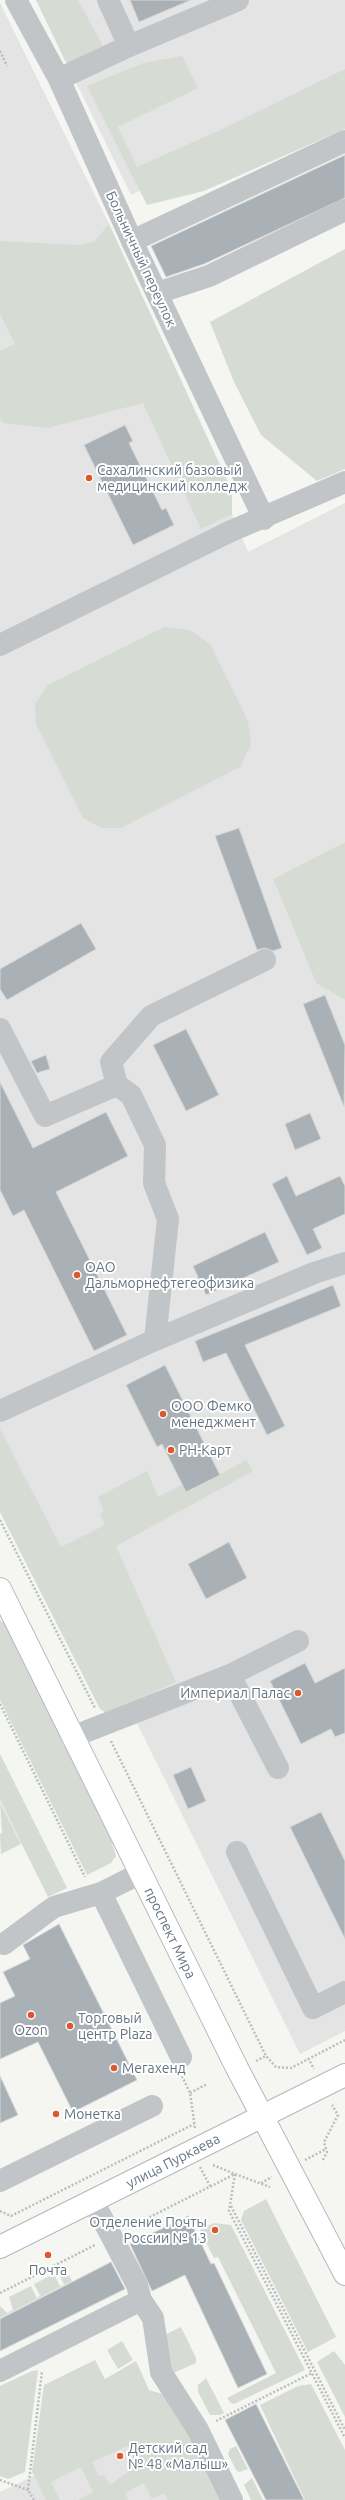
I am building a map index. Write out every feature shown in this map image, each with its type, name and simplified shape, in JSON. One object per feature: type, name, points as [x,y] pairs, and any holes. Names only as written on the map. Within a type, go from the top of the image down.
[{"type":"main road","name":"проспект Мира","points":[[1,1593],[262,2116],[345,2274]]},
{"type":"main road","name":"улица Пуркаева","points":[[0,2247],[345,2075]]},
{"type":"street","name":"Больничный переулок","points":[[16,0],[58,79],[132,241],[264,519]]},
{"type":"street","points":[[108,0],[128,46]]},
{"type":"street","points":[[58,79],[128,46],[238,0]]},
{"type":"street","points":[[132,241],[345,142]]},
{"type":"street","points":[[157,293],[209,276],[345,210]]},
{"type":"street","points":[[0,645],[229,532],[264,519],[345,482]]},
{"type":"street","points":[[155,1340],[168,1219],[154,1183],[154,1145],[131,1095],[117,1085],[111,1062],[151,1016],[265,960]]},
{"type":"street","points":[[0,1029],[45,1116],[117,1085]]},
{"type":"street","points":[[0,1411],[155,1340],[314,1273],[345,1263]]},
{"type":"street","points":[[72,1737],[230,1675],[298,1641]]},
{"type":"street","points":[[230,1675],[278,1768]]},
{"type":"street","points":[[237,1852],[313,2008],[345,1992]]},
{"type":"street","points":[[4,1944],[54,1907],[101,1893],[141,1873]]},
{"type":"street","points":[[101,1893],[180,2057]]},
{"type":"street","points":[[0,2181],[152,2106]]},
{"type":"street","points":[[93,2201],[138,2285],[141,2300],[153,2318],[161,2372],[198,2430],[232,2500]]},
{"type":"street","points":[[0,2371],[141,2300]]},
{"type":"path","points":[[0,51],[7,66]]},
{"type":"path","points":[[0,1520],[266,2056],[276,2067],[291,2068],[345,2040]]},
{"type":"path","points":[[253,2062],[266,2056]]},
{"type":"path","points":[[308,2058],[314,2070]]},
{"type":"path","points":[[190,2092],[207,2084]]},
{"type":"path","points":[[323,2160],[327,2152],[324,2142],[338,2115],[332,2105]]},
{"type":"path","points":[[0,2211],[12,2216],[194,2124]]},
{"type":"path","points":[[213,2165],[270,2187]]},
{"type":"path","points":[[235,2174],[229,2211],[345,2438]]},
{"type":"path","points":[[0,2293],[235,2174]]},
{"type":"path","points":[[230,2205],[345,2430]]},
{"type":"path","points":[[34,2500],[28,2490],[44,2349]]},
{"type":"path","points":[[198,2430],[312,2373]]},
{"type":"path","points":[[0,2480],[28,2490]]},
{"type":"shaded area","points":[[36,0],[345,0],[345,91],[131,195]]},
{"type":"shaded area","points":[[36,0],[78,0],[104,48],[69,69]]},
{"type":"shaded area","points":[[0,3],[109,224],[232,491],[232,514],[248,552],[345,503],[345,842],[273,879],[316,983],[345,1000],[345,2031],[300,2054],[0,1445]]},
{"type":"shaded area","points":[[182,56],[198,88],[118,127],[137,167],[218,131],[345,69],[345,129],[204,191],[147,205],[87,86],[143,63]]},
{"type":"shaded area","points":[[109,224],[232,491],[232,514],[201,529],[143,403],[48,428],[3,423],[0,418],[0,351],[15,344],[0,314],[0,241],[76,245],[94,242]]},
{"type":"shaded area","points":[[345,249],[345,469],[317,481],[261,435],[234,382],[210,322]]},
{"type":"shaded area","points":[[164,627],[190,630],[210,644],[248,721],[251,745],[240,767],[121,828],[102,828],[83,818],[36,724],[35,704],[48,685]]},
{"type":"shaded area","points":[[345,842],[345,1000],[316,983],[273,879]]},
{"type":"shaded area","points":[[0,1429],[61,1547],[105,1525],[100,1514],[104,1511],[98,1497],[147,1471],[158,1497],[193,1479],[199,1486],[246,1460],[253,1471],[116,1546],[176,1682],[111,1712],[106,1713],[100,1709],[0,1512]]},
{"type":"shaded area","points":[[0,1620],[5,1624],[107,1827],[116,1856],[111,1863],[87,1875],[0,1700]]},
{"type":"shaded area","points":[[0,1754],[67,1888],[48,1897],[0,1800]]},
{"type":"shaded area","points":[[0,1802],[21,1844],[1,1854],[0,1834],[2,1833]]},
{"type":"shaded area","points":[[266,2199],[336,2337],[308,2352],[241,2220],[244,2211]]},
{"type":"shaded area","points":[[214,2223],[231,2225],[305,2370],[234,2404],[227,2398],[276,2373],[218,2257],[214,2258],[200,2230]]},
{"type":"shaded area","points":[[62,2270],[65,2277],[69,2275],[72,2281],[0,2318],[0,2306],[7,2313],[13,2310],[9,2297],[31,2286],[37,2298],[40,2296],[34,2284],[54,2274],[60,2286],[64,2285],[58,2272]]},
{"type":"shaded area","points":[[181,2327],[196,2358],[196,2363],[169,2375],[164,2335]]},
{"type":"shaded area","points":[[122,2341],[133,2360],[118,2369],[107,2350]]},
{"type":"shaded area","points":[[334,2351],[345,2365],[345,2417],[317,2362]]},
{"type":"shaded area","points":[[95,2360],[105,2379],[136,2361],[149,2390],[173,2397],[231,2500],[168,2500],[164,2493],[152,2499],[144,2483],[125,2493],[128,2500],[78,2500],[93,2492],[81,2467],[51,2482],[60,2500],[46,2500],[32,2472],[44,2385]],"holes":[[[128,2446],[135,2462],[128,2472],[110,2485],[104,2475],[99,2476],[92,2462]]]},
{"type":"shaded area","points":[[38,2370],[25,2472],[8,2479],[0,2476],[0,2386],[32,2371]]},
{"type":"shaded area","points":[[206,2378],[224,2413],[220,2415],[210,2415],[198,2392],[198,2385]]},
{"type":"shaded area","points":[[311,2384],[345,2450],[345,2500],[305,2500],[260,2405],[298,2386]]},
{"type":"shaded area","name":"Детский сад № 48 «Малыш»","points":[[149,2421],[186,2500],[0,2500],[0,2492]]},
{"type":"shaded area","points":[[236,2446],[248,2469],[239,2472],[236,2470],[228,2454],[230,2449]]},
{"type":"shaded area","points":[[252,2478],[263,2500],[251,2500],[244,2485]]},
{"type":"building","points":[[130,0],[191,0],[139,22]]},
{"type":"building","points":[[345,155],[345,198],[204,264],[166,277],[151,246]]},
{"type":"building","points":[[125,425],[133,441],[129,443],[162,510],[166,508],[174,525],[133,545],[84,445]]},
{"type":"building","points":[[239,828],[282,948],[273,951],[265,948],[257,950],[215,836]]},
{"type":"building","points":[[81,923],[96,949],[7,1000],[0,989],[0,969]]},
{"type":"building","points":[[325,995],[345,1045],[344,1107],[303,1004]]},
{"type":"building","points":[[186,1029],[219,1095],[186,1111],[153,1045]]},
{"type":"building","points":[[46,1055],[50,1069],[37,1073],[31,1061]]},
{"type":"building","name":"ОАО Дальморнефтегеофизика","points":[[0,1082],[33,1148],[106,1112],[128,1156],[56,1192],[127,1335],[94,1351],[24,1210],[13,1216],[0,1190]]},
{"type":"building","points":[[310,1113],[321,1139],[295,1150],[285,1124]]},
{"type":"building","points":[[287,1176],[296,1196],[340,1176],[345,1186],[345,1214],[313,1229],[322,1248],[307,1255],[272,1184]]},
{"type":"building","points":[[265,1232],[279,1262],[206,1295],[193,1266]]},
{"type":"building","points":[[333,1285],[341,1306],[245,1345],[285,1426],[267,1435],[226,1353],[203,1362],[195,1341]]},
{"type":"building","points":[[165,1365],[220,1475],[186,1492],[162,1444],[157,1447],[126,1385]]},
{"type":"building","points":[[229,1542],[247,1578],[206,1599],[188,1564]]},
{"type":"building","name":"Империал Палас","points":[[305,1663],[315,1683],[345,1668],[345,1733],[335,1737],[331,1729],[301,1744],[270,1681]]},
{"type":"building","points":[[191,1767],[206,1801],[188,1809],[173,1775]]},
{"type":"building","points":[[321,1812],[345,1861],[345,1939],[290,1827]]},
{"type":"building","name":"Торговый центр Plaza","points":[[59,1924],[137,2080],[73,2112],[38,2042],[0,2059],[0,2003],[15,1996],[3,1972],[30,1959],[23,1945]]},
{"type":"building","points":[[0,2076],[18,2115],[0,2123]]},
{"type":"building","points":[[188,2216],[211,2264],[214,2263],[267,2374],[238,2388],[185,2275],[152,2291],[130,2244]]},
{"type":"building","points":[[111,2262],[125,2289],[0,2351],[0,2319]]},
{"type":"building","points":[[256,2404],[304,2500],[266,2500],[225,2420]]},
{"type":"place","name":"Сахалинский базовый медицинский колледж","points":[[89,478]]},
{"type":"place","name":"ОАО Дальморнефтегеофизика","points":[[77,1275]]},
{"type":"place","name":"ООО Фемко менеджмент","points":[[163,1414]]},
{"type":"place","name":"РН-Карт","points":[[171,1450]]},
{"type":"place","name":"Империал Палас","points":[[298,1693]]},
{"type":"place","name":"Ozon","points":[[31,2015]]},
{"type":"place","name":"Торговый центр Plaza","points":[[70,2026]]},
{"type":"place","name":"Мегахенд","points":[[114,2068]]},
{"type":"place","name":"Монетка","points":[[56,2114]]},
{"type":"place","name":"Отделение Почты России № 13","points":[[215,2230]]},
{"type":"place","name":"Почта","points":[[48,2255]]},
{"type":"place","name":"Детский сад № 48 «Малыш»","points":[[120,2456]]}]
